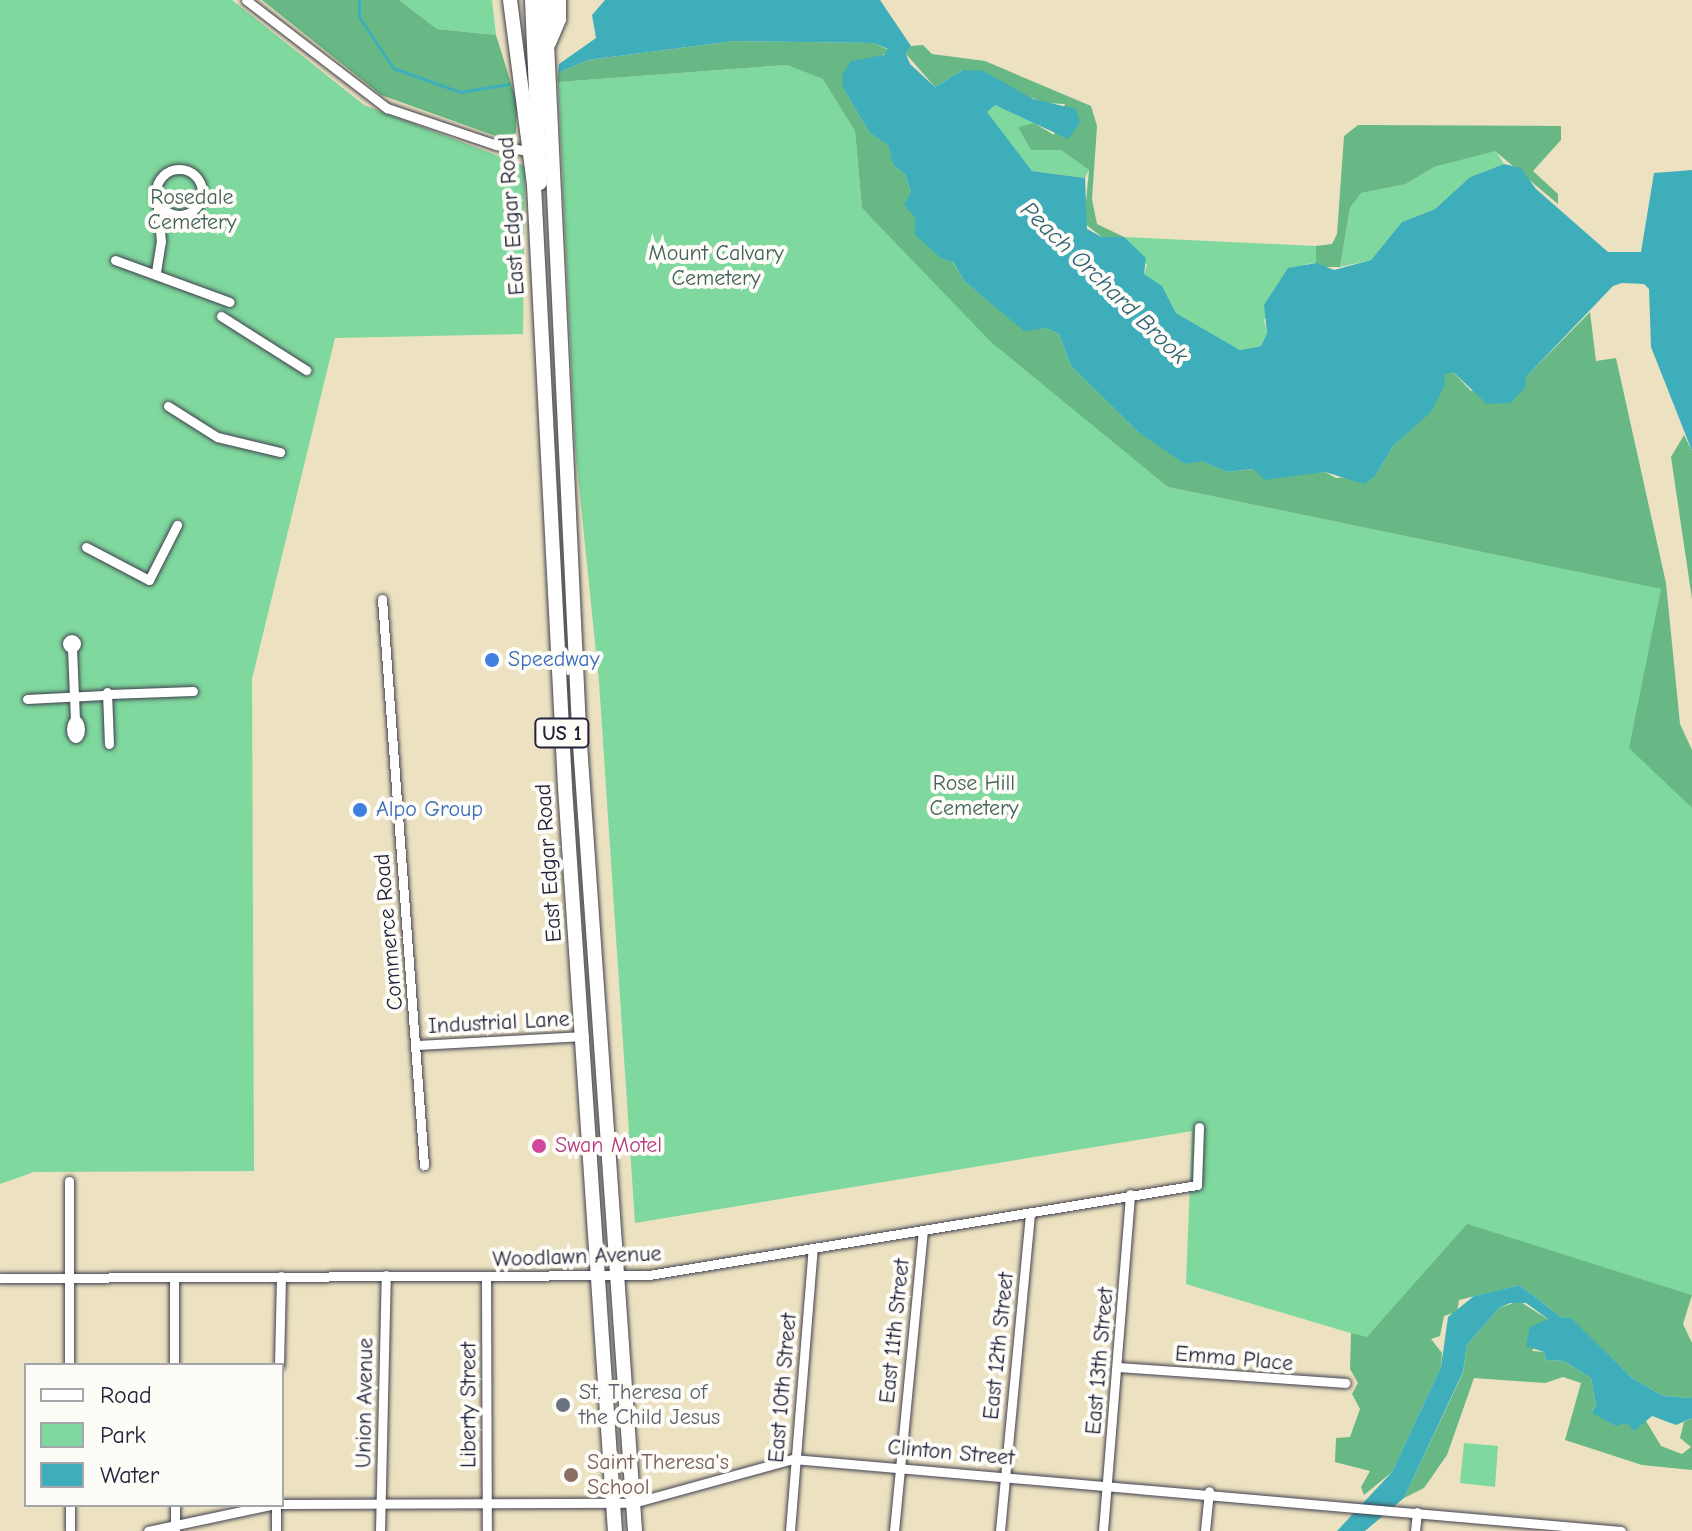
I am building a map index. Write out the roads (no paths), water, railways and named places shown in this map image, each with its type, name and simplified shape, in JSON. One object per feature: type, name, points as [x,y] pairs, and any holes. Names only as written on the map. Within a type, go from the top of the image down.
[{"type":"highway","name":"East Edgar Road","points":[[510,0],[531,152],[537,232],[565,787],[615,1531]]},
{"type":"highway","points":[[532,0],[542,164],[537,232]]},
{"type":"highway","name":"East Edgar Road","points":[[545,0],[579,730],[633,1503]]},
{"type":"highway","points":[[547,47],[559,19],[559,0]]},
{"type":"highway","name":"US 1","points":[[633,1503],[635,1531]]},
{"type":"street","points":[[246,0],[368,98],[496,145],[531,152]]},
{"type":"street","points":[[156,272],[161,242],[156,184],[168,171],[186,170],[199,181],[201,199],[189,212],[171,214],[158,202]]},
{"type":"street","points":[[115,260],[156,272],[230,302]]},
{"type":"street","points":[[221,316],[306,370]]},
{"type":"street","points":[[168,406],[217,437],[280,452]]},
{"type":"street","points":[[86,547],[149,580],[177,525]]},
{"type":"street","name":"Commerce Road","points":[[382,599],[424,1165]]},
{"type":"street","points":[[72,648],[75,720]]},
{"type":"street","points":[[27,699],[193,691]]},
{"type":"street","points":[[106,695],[109,744]]},
{"type":"street","name":"Industrial Lane","points":[[417,1045],[584,1036]]},
{"type":"street","name":"Woodlawn Avenue","points":[[0,1278],[386,1275],[486,1279],[618,1276],[813,1248],[1197,1185],[1199,1127]]},
{"type":"street","points":[[69,1181],[69,1363]]},
{"type":"street","name":"East 13th Street","points":[[1103,1531],[1119,1367],[1130,1194]]},
{"type":"street","name":"East 12th Street","points":[[1000,1531],[1030,1213]]},
{"type":"street","name":"East 11th Street","points":[[894,1531],[923,1230]]},
{"type":"street","name":"East 10th Street","points":[[790,1531],[813,1248]]},
{"type":"street","name":"Union Avenue","points":[[380,1531],[386,1275]]},
{"type":"street","points":[[279,1363],[281,1276]]},
{"type":"street","points":[[174,1277],[174,1363]]},
{"type":"street","name":"Liberty Street","points":[[486,1279],[487,1531]]},
{"type":"street","name":"Emma Place","points":[[1119,1367],[1345,1383]]},
{"type":"street","name":"Clinton Street","points":[[284,1504],[633,1503],[796,1459],[1209,1491],[1521,1526],[1621,1531]]},
{"type":"street","points":[[1205,1531],[1209,1491]]},
{"type":"street","points":[[70,1507],[70,1531]]},
{"type":"street","points":[[175,1507],[175,1528]]},
{"type":"street","points":[[148,1531],[175,1528],[264,1507]]},
{"type":"street","points":[[273,1507],[276,1531]]},
{"type":"street","points":[[1415,1531],[1417,1512]]},
{"type":"water","name":"Peach Orchard Brook","points":[[605,0],[880,0],[911,46],[906,54],[910,64],[935,87],[963,70],[984,71],[1033,99],[1076,109],[1080,123],[1068,139],[995,105],[987,112],[1032,171],[1085,178],[1087,229],[1102,237],[1124,237],[1146,258],[1144,274],[1162,286],[1176,313],[1240,350],[1261,346],[1267,333],[1264,305],[1288,268],[1316,263],[1334,270],[1371,260],[1402,222],[1435,209],[1470,177],[1504,164],[1521,168],[1536,189],[1608,252],[1641,252],[1654,173],[1692,170],[1692,451],[1651,347],[1649,289],[1644,284],[1622,283],[1613,286],[1526,377],[1525,388],[1510,403],[1487,404],[1453,372],[1444,375],[1445,385],[1431,412],[1393,446],[1376,475],[1364,484],[1325,472],[1265,480],[1253,469],[1227,472],[1202,461],[1185,464],[1138,432],[1071,366],[1059,334],[1046,328],[1024,331],[964,281],[953,262],[941,258],[915,235],[915,217],[904,205],[911,193],[905,174],[893,165],[889,146],[869,132],[843,88],[842,75],[851,61],[884,55],[888,49],[874,43],[734,41],[588,60],[558,73],[559,64],[596,38],[592,15]]},
{"type":"water","points":[[1520,1285],[1562,1318],[1571,1318],[1631,1377],[1663,1396],[1692,1398],[1692,1418],[1676,1425],[1652,1416],[1634,1431],[1627,1423],[1615,1426],[1591,1412],[1596,1406],[1591,1378],[1564,1361],[1546,1360],[1544,1352],[1526,1346],[1530,1327],[1548,1319],[1526,1303],[1510,1303],[1499,1308],[1467,1345],[1463,1372],[1404,1498],[1365,1531],[1337,1531],[1392,1472],[1441,1367],[1448,1317],[1474,1296]]},
{"type":"waterway","points":[[359,0],[359,17],[393,68],[460,92],[508,84]]},
{"type":"place","name":"Speedway","points":[[492,660]]},
{"type":"place","name":"Alpo Group","points":[[360,810]]},
{"type":"place","name":"Swan Motel","points":[[539,1146]]},
{"type":"place","name":"St. Theresa of the Child Jesus","points":[[563,1405]]},
{"type":"place","name":"Saint Theresa's School","points":[[571,1475]]},
{"type":"park label","name":"Rosedale Cemetery","points":[[192,210]]},
{"type":"park label","name":"Mount Calvary Cemetery","points":[[716,266]]},
{"type":"park label","name":"Rose Hill Cemetery","points":[[974,796]]}]
